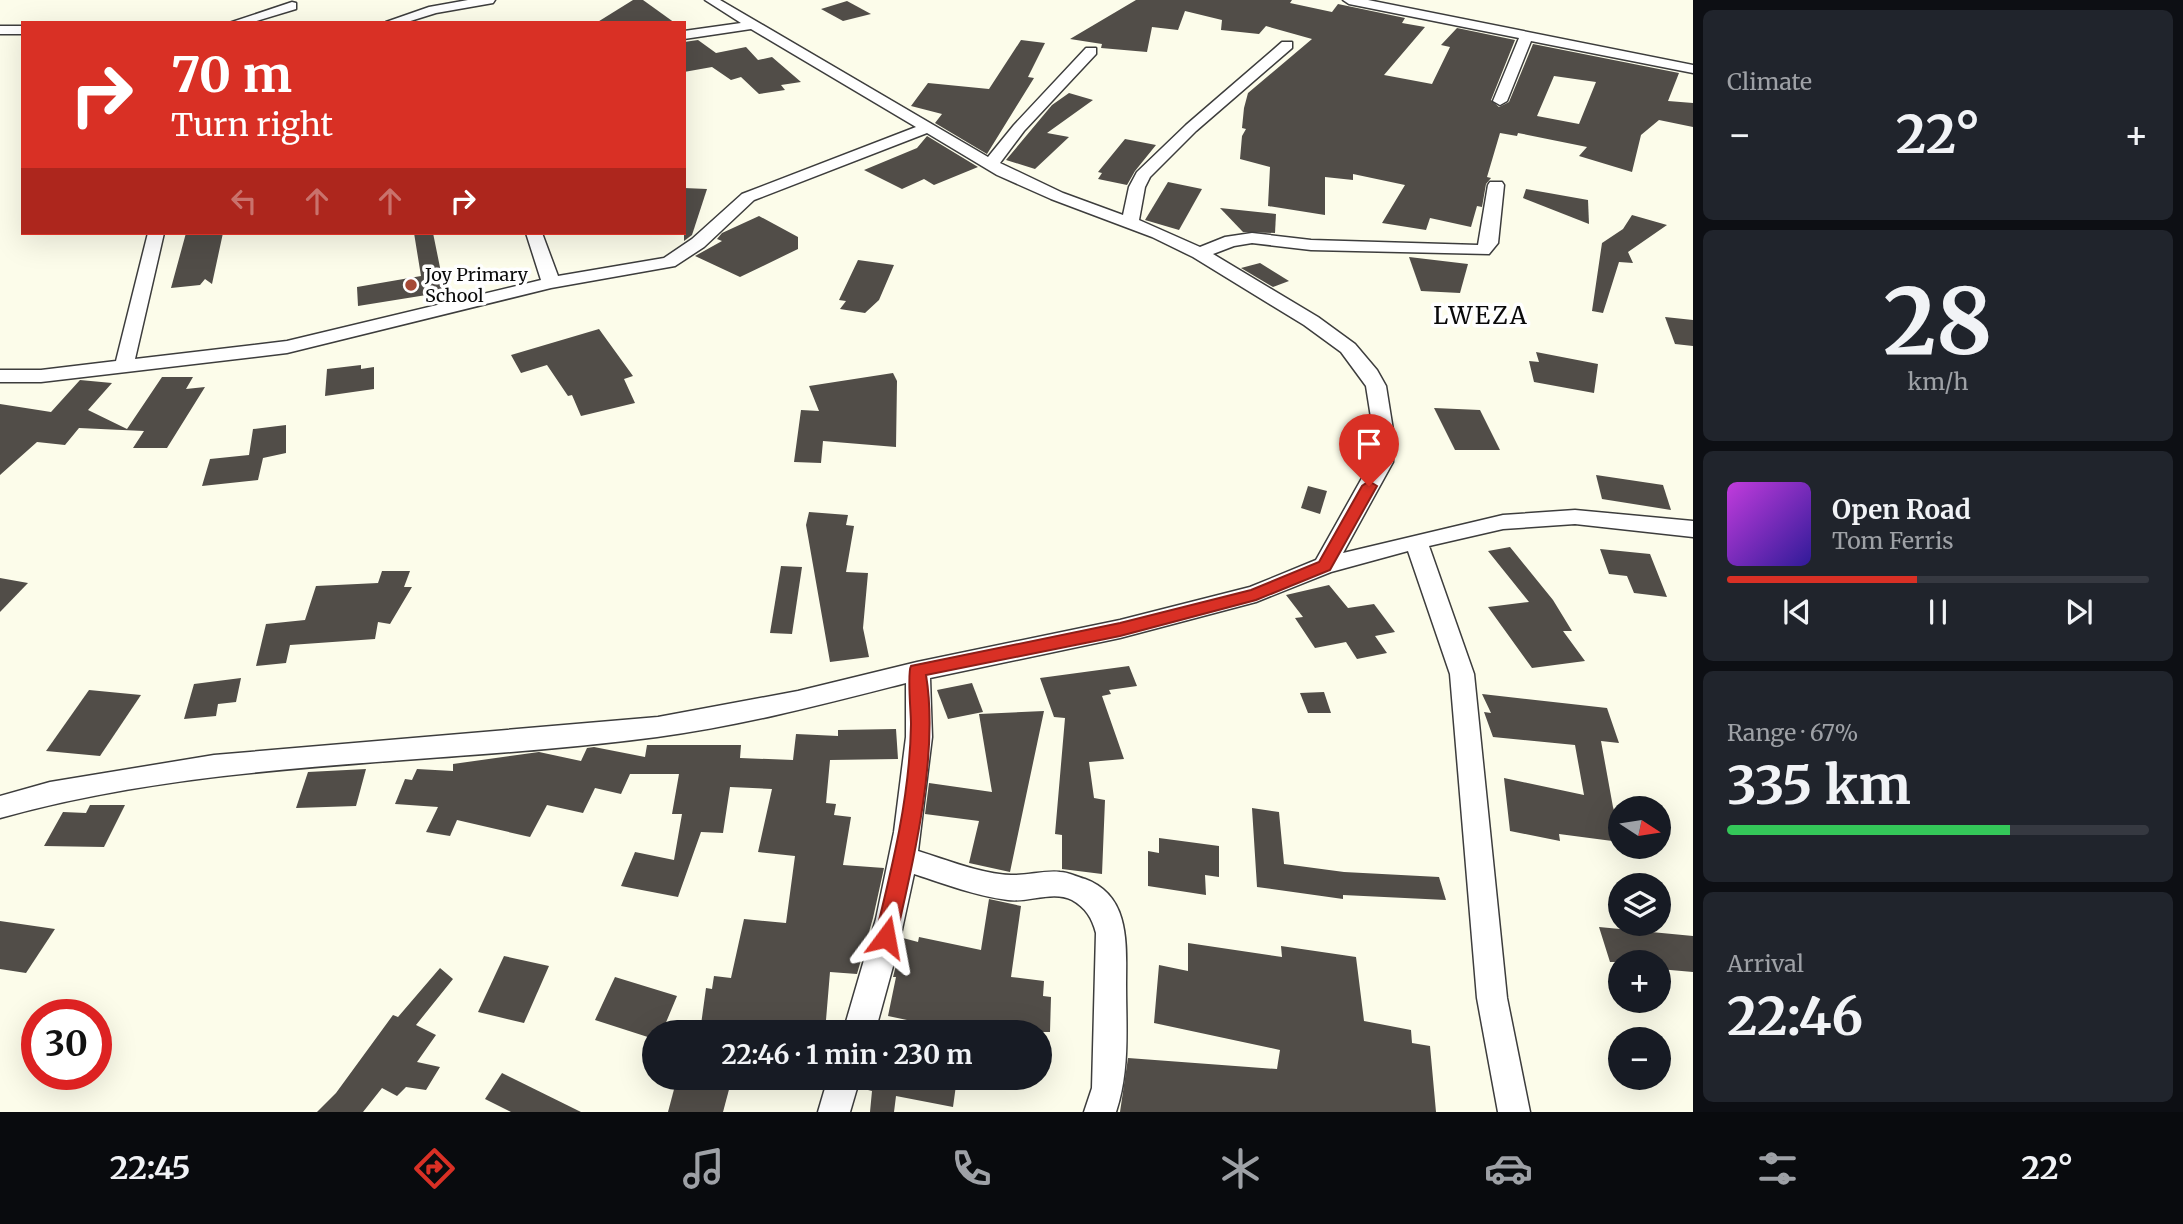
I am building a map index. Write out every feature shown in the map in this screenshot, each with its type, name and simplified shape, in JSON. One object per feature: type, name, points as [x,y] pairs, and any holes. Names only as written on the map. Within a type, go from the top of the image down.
[{"type":"street","points":[[396,21],[434,10],[489,0]]},
{"type":"street","points":[[710,0],[991,164],[1056,196],[1158,233],[1199,253],[1311,321],[1348,348],[1363,364],[1376,387],[1383,429],[1382,462],[1324,566]]},
{"type":"street","points":[[1349,0],[1693,69]]},
{"type":"street","points":[[242,21],[292,6]]},
{"type":"street","points":[[686,35],[753,25]]},
{"type":"street","points":[[0,30],[21,30]]},
{"type":"street","points":[[1500,101],[1526,37]]},
{"type":"street","points":[[1130,224],[1137,187],[1143,175],[1191,128],[1287,45]]},
{"type":"street","points":[[991,164],[1019,128],[1091,51]]},
{"type":"street","points":[[0,376],[41,376],[287,347],[551,283],[669,261],[698,243],[748,197],[930,127]]},
{"type":"street","points":[[1199,253],[1231,241],[1252,238],[1311,245],[1476,252],[1487,248],[1489,243],[1496,185]]},
{"type":"street","points":[[124,366],[156,235]]},
{"type":"street","points":[[535,235],[551,283]]},
{"type":"street","points":[[0,807],[50,793],[214,766],[658,727],[798,701],[917,671],[1120,629],[1256,594],[1324,566],[1416,541],[1503,522],[1575,517],[1693,529]]},
{"type":"street","points":[[1416,541],[1462,674],[1492,998],[1514,1112]]},
{"type":"street","points":[[863,1020],[880,963],[904,858],[920,743],[921,696],[917,671]]},
{"type":"street","points":[[904,858],[960,877],[1010,888],[1061,884],[1082,891],[1104,908],[1111,933],[1110,1051],[1108,1088],[1100,1112]]},
{"type":"street","points":[[834,1112],[840,1090]]},
{"type":"building","points":[[633,0],[643,0],[672,21],[599,21]]},
{"type":"building","points":[[1136,0],[1292,0],[1290,3],[1332,12],[1338,4],[1405,18],[1402,23],[1425,27],[1384,75],[1432,84],[1450,47],[1441,45],[1457,28],[1515,40],[1491,100],[1499,107],[1509,102],[1533,44],[1679,73],[1668,101],[1693,103],[1693,127],[1659,120],[1641,135],[1632,172],[1579,156],[1587,147],[1518,133],[1517,136],[1500,133],[1487,177],[1491,178],[1486,184],[1482,207],[1477,206],[1471,227],[1430,218],[1426,230],[1382,223],[1405,185],[1353,174],[1353,180],[1325,177],[1325,215],[1268,206],[1270,167],[1240,159],[1242,136],[1246,129],[1242,128],[1244,108],[1248,93],[1312,39],[1266,26],[1259,34],[1221,30],[1222,20],[1185,11],[1178,30],[1152,27],[1147,52],[1101,48],[1102,44],[1070,39]],"holes":[[[1554,76],[1596,82],[1579,124],[1537,116]]]},
{"type":"building","points":[[847,1],[871,14],[843,21],[821,9]]},
{"type":"building","points":[[698,40],[716,53],[746,47],[758,60],[772,57],[801,82],[781,85],[785,90],[759,94],[741,77],[731,80],[712,67],[686,72],[686,42]]},
{"type":"building","points":[[1021,40],[1045,43],[1028,77],[1034,78],[987,154],[935,123],[942,114],[911,106],[928,83],[989,89]]},
{"type":"building","points":[[1069,93],[1093,100],[1047,133],[1069,137],[1035,169],[1006,160],[1052,105]]},
{"type":"building","points":[[927,136],[978,167],[934,185],[924,179],[902,189],[864,170],[917,148]]},
{"type":"building","points":[[1125,139],[1156,145],[1127,185],[1098,179],[1102,173],[1098,172]]},
{"type":"building","points":[[1168,182],[1202,189],[1179,230],[1145,220]]},
{"type":"building","points":[[686,188],[707,189],[692,235],[684,241]]},
{"type":"building","points":[[1526,189],[1588,200],[1589,224],[1523,198]]},
{"type":"building","points":[[1220,208],[1276,214],[1275,233],[1243,232]]},
{"type":"building","points":[[1632,215],[1667,225],[1628,252],[1633,263],[1619,262],[1603,313],[1592,311],[1602,243],[1623,229]]},
{"type":"building","points":[[759,216],[798,237],[798,249],[740,277],[695,256],[722,241],[717,239],[722,233]]},
{"type":"building","points":[[185,235],[223,235],[212,284],[205,279],[200,285],[171,288]]},
{"type":"building","points":[[414,235],[433,235],[445,292],[358,306],[357,287],[421,276]]},
{"type":"building","points":[[1409,257],[1468,264],[1460,293],[1421,291]]},
{"type":"building","points":[[858,260],[894,265],[879,300],[865,313],[840,309],[846,301],[839,300]]},
{"type":"building","points":[[1260,263],[1289,281],[1273,287],[1241,268]]},
{"type":"building","points":[[1665,317],[1693,320],[1693,346],[1675,344]]},
{"type":"building","points":[[599,329],[633,376],[624,379],[635,403],[581,416],[572,395],[568,396],[547,365],[521,373],[511,355]]},
{"type":"building","points":[[1536,352],[1598,364],[1594,393],[1534,382],[1529,361],[1539,362]]},
{"type":"building","points":[[361,365],[361,369],[374,367],[374,389],[325,396],[327,369]]},
{"type":"building","points":[[893,373],[897,381],[896,447],[823,441],[821,463],[794,462],[801,410],[819,411],[809,386]]},
{"type":"building","points":[[162,377],[193,377],[186,389],[205,387],[167,448],[133,448],[144,431],[79,428],[65,445],[37,442],[0,475],[0,404],[51,412],[80,380],[112,383],[88,410],[127,429]]},
{"type":"building","points":[[1434,408],[1480,410],[1500,450],[1455,450]]},
{"type":"building","points":[[286,425],[286,453],[263,458],[258,480],[202,486],[210,459],[249,455],[253,429]]},
{"type":"building","points":[[1596,475],[1663,485],[1671,510],[1602,499]]},
{"type":"building","points":[[1308,486],[1327,491],[1320,514],[1301,508]]},
{"type":"building","points":[[809,512],[848,515],[846,525],[854,526],[846,572],[868,573],[863,628],[869,657],[830,662],[806,525]]},
{"type":"building","points":[[1510,547],[1553,600],[1572,631],[1563,631],[1585,661],[1532,668],[1488,607],[1529,602],[1488,551]]},
{"type":"building","points":[[1600,549],[1650,554],[1667,597],[1634,593],[1627,576],[1609,574]]},
{"type":"building","points":[[781,566],[802,567],[792,634],[770,633]]},
{"type":"building","points":[[382,571],[410,571],[404,587],[412,587],[390,624],[378,622],[375,639],[290,645],[286,663],[256,666],[266,624],[305,620],[316,586],[378,583]]},
{"type":"building","points":[[0,578],[28,583],[0,612]]},
{"type":"building","points":[[1329,585],[1348,608],[1374,604],[1395,632],[1375,636],[1387,653],[1357,659],[1346,642],[1315,648],[1295,618],[1303,617],[1286,595]]},
{"type":"building","points":[[1129,666],[1137,686],[1109,690],[1111,694],[1102,696],[1124,759],[1089,762],[1094,798],[1105,800],[1102,874],[1062,869],[1062,835],[1055,834],[1065,718],[1054,717],[1040,678]]},
{"type":"building","points":[[241,678],[236,702],[218,704],[216,716],[184,719],[194,684]]},
{"type":"building","points":[[972,683],[983,712],[948,719],[937,690]]},
{"type":"building","points":[[89,690],[141,695],[100,756],[46,751]]},
{"type":"building","points":[[1324,692],[1331,713],[1308,713],[1300,693]]},
{"type":"building","points":[[1482,694],[1607,708],[1619,743],[1601,741],[1611,796],[1608,796],[1608,840],[1559,834],[1560,841],[1510,831],[1504,778],[1584,795],[1575,745],[1493,737],[1484,712],[1491,713]]},
{"type":"building","points":[[1044,711],[1010,872],[969,863],[979,821],[925,814],[929,783],[992,792],[979,714]]},
{"type":"building","points":[[896,729],[898,759],[830,760],[826,803],[836,804],[834,815],[851,817],[843,865],[884,868],[857,974],[830,972],[826,1020],[702,1020],[706,988],[712,989],[714,976],[731,978],[744,919],[786,923],[795,856],[758,852],[772,789],[730,787],[723,833],[701,832],[678,897],[621,886],[635,852],[674,860],[682,814],[672,814],[679,774],[630,774],[621,794],[595,788],[583,813],[547,805],[530,837],[457,820],[450,836],[426,832],[438,807],[395,804],[405,779],[412,780],[417,769],[453,771],[453,764],[539,752],[581,761],[587,748],[594,747],[645,757],[647,745],[741,745],[740,758],[793,760],[796,734],[838,736],[838,730]]},
{"type":"building","points":[[366,769],[356,806],[296,808],[308,772]]},
{"type":"building","points":[[90,805],[125,805],[104,847],[44,846],[63,812],[86,813]]},
{"type":"building","points":[[1252,808],[1279,812],[1284,864],[1344,872],[1439,877],[1446,900],[1343,895],[1343,899],[1257,887]]},
{"type":"building","points":[[1159,838],[1219,846],[1219,877],[1205,875],[1206,895],[1148,886],[1148,851],[1159,853]]},
{"type":"building","points":[[989,899],[1021,906],[1011,977],[1044,981],[1043,996],[1051,997],[1050,1020],[907,1020],[888,1016],[896,977],[893,977],[903,938],[918,942],[919,937],[981,950]]},
{"type":"building","points":[[0,921],[55,929],[26,973],[0,969]]},
{"type":"building","points":[[1599,927],[1608,928],[1608,936],[1671,936],[1671,934],[1693,936],[1693,972],[1671,970],[1671,950],[1608,950],[1608,956]]},
{"type":"building","points":[[1188,943],[1282,957],[1281,946],[1356,957],[1364,1021],[1411,1030],[1412,1043],[1430,1046],[1436,1112],[1120,1112],[1128,1058],[1277,1069],[1280,1050],[1154,1023],[1159,965],[1188,971]]},
{"type":"building","points":[[504,956],[549,966],[524,1023],[478,1012]]},
{"type":"building","points":[[440,968],[453,979],[416,1025],[436,1035],[417,1062],[440,1067],[426,1090],[406,1087],[397,1096],[382,1088],[363,1112],[317,1112],[336,1093],[393,1015],[398,1017]]},
{"type":"building","points":[[615,977],[677,996],[667,1020],[642,1020],[642,1035],[595,1020]]},
{"type":"building","points":[[502,1073],[581,1112],[511,1112],[485,1099]]},
{"type":"building","points":[[674,1090],[729,1090],[723,1112],[668,1112]]},
{"type":"building","points":[[868,1090],[955,1090],[953,1107],[896,1096],[894,1112],[870,1112],[872,1091]]},
{"type":"place","name":"Joy Primary School","points":[[411,285]]},
{"type":"district","name":"LWEZA","points":[[1481,316]]},
{"type":"route","points":[[886,937],[904,858],[920,743],[921,696],[917,671],[1120,629],[1256,594],[1324,566],[1369,486]]}]
